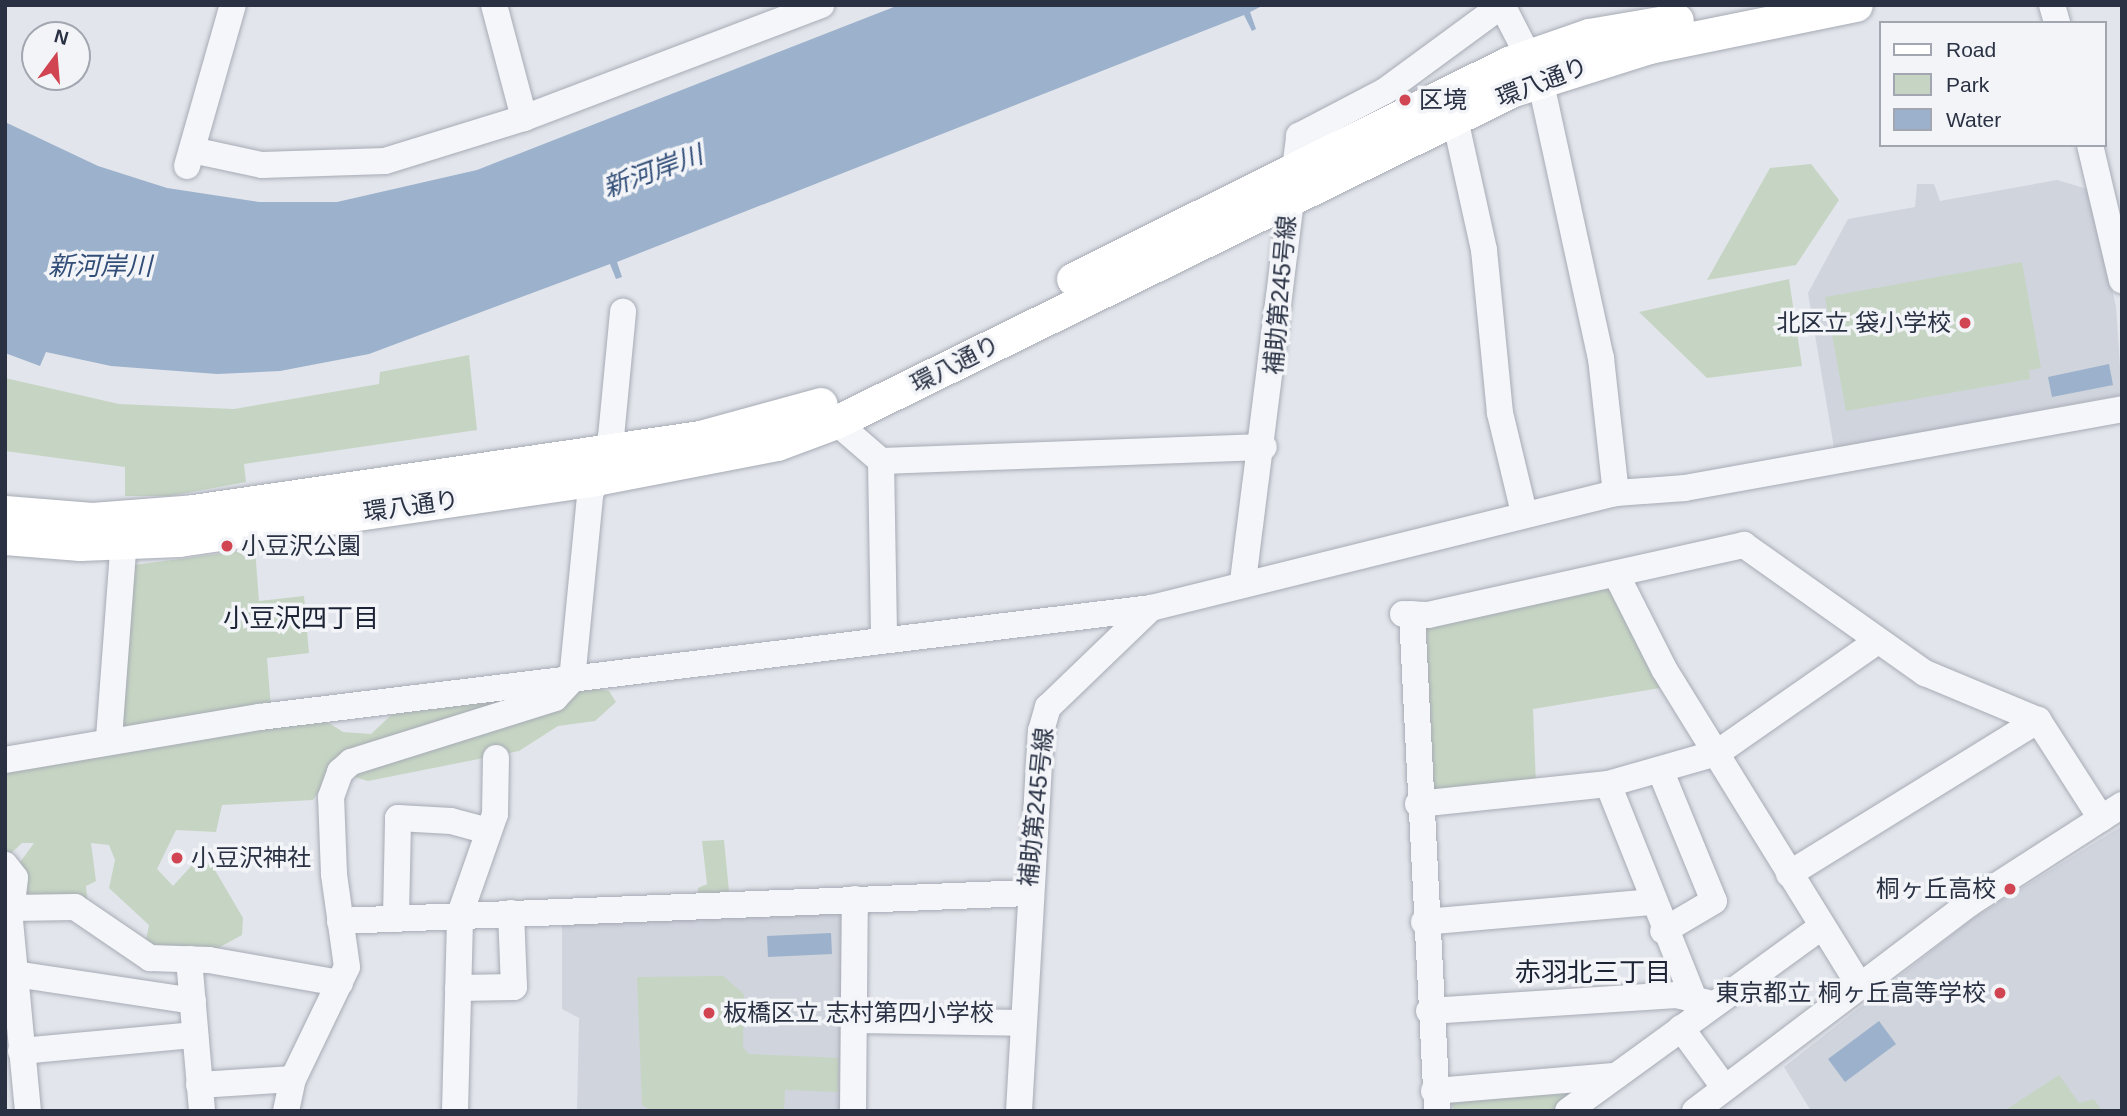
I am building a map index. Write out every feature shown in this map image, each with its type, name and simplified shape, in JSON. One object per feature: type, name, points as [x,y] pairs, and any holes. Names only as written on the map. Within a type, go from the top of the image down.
[{"type":"main road","name":"環八通り","points":[[601,466],[764,424],[822,404],[1291,185],[1534,67],[1589,36],[1751,5]]},
{"type":"main road","name":"環八通り","points":[[5,538],[125,531],[777,444],[836,422],[1291,185],[1455,119],[1534,67],[1649,47],[1856,5]]},
{"type":"main road","name":"環八通り","points":[[5,512],[125,531]]},
{"type":"street","points":[[233,5],[190,158],[262,165],[372,162],[524,118],[821,5]]},
{"type":"street","points":[[494,5],[524,118]]},
{"type":"street","name":"補助第245号線","points":[[1019,1111],[1020,1023],[1027,893],[1048,707],[1152,608],[1247,584],[1291,185],[1303,131],[1385,91],[1502,5],[1534,67]]},
{"type":"street","points":[[1534,67],[1601,358],[1616,493]]},
{"type":"street","points":[[1455,119],[1484,250],[1500,413],[1524,513]]},
{"type":"street","points":[[2091,147],[2110,178],[2122,280]]},
{"type":"street","points":[[286,1111],[293,1079],[348,968],[340,921],[331,797],[341,772],[351,762],[555,698],[572,680],[576,595],[601,466],[623,312]]},
{"type":"street","points":[[1247,584],[1524,513],[1616,493],[1685,488],[2122,408]]},
{"type":"street","points":[[836,422],[881,461],[1264,447]]},
{"type":"street","points":[[881,461],[884,638]]},
{"type":"street","points":[[109,738],[125,531]]},
{"type":"street","points":[[1612,1076],[1436,1101],[1407,614],[1616,574],[1744,545],[1876,642],[1962,692],[2038,720],[2111,812],[1970,903],[1859,985],[1710,1102]]},
{"type":"street","points":[[1616,574],[1717,753],[1821,927],[1859,985]]},
{"type":"street","points":[[5,760],[109,738],[884,638],[1152,608]]},
{"type":"street","points":[[1418,804],[1608,783],[1661,772],[1717,753],[1876,642]]},
{"type":"street","points":[[1789,874],[2038,720]]},
{"type":"street","points":[[455,1111],[460,914],[489,831],[496,758]]},
{"type":"street","points":[[1661,772],[1714,901],[1663,931]]},
{"type":"street","points":[[1608,783],[1663,931],[1697,1011],[1710,1102]]},
{"type":"street","points":[[396,917],[398,818],[489,831]]},
{"type":"street","points":[[5,865],[15,878],[10,908],[28,1111]]},
{"type":"street","points":[[340,921],[460,914],[1027,893]]},
{"type":"street","points":[[853,1111],[855,899]]},
{"type":"street","points":[[1424,922],[1652,902]]},
{"type":"street","points":[[10,908],[75,907],[150,958],[189,959],[340,984]]},
{"type":"street","points":[[458,988],[514,987],[511,913]]},
{"type":"street","points":[[1568,1111],[1697,1011],[1821,927]]},
{"type":"street","points":[[189,959],[200,1098],[293,1079]]},
{"type":"street","points":[[15,974],[192,1001]]},
{"type":"street","points":[[1429,1011],[1676,995],[1697,1011]]},
{"type":"street","points":[[854,1020],[1020,1023]]},
{"type":"street","points":[[22,1051],[195,1035]]},
{"type":"shaded area","name":"北区立 袋小学校","points":[[2057,180],[2091,190],[2116,307],[2122,395],[1834,448],[1808,293],[1848,219],[1915,207],[1917,184],[1934,184],[1940,201]]},
{"type":"shaded area","name":"東京都立 桐ヶ丘高等学校","points":[[2122,826],[2122,1111],[1811,1111],[1784,1067],[1972,919]]},
{"type":"shaded area","name":"板橋区立 志村第四小学校","points":[[843,910],[844,1111],[577,1111],[579,1018],[562,1009],[562,918]]},
{"type":"green space","points":[[1811,164],[1839,200],[1796,265],[1707,280],[1770,168]]},
{"type":"green space","points":[[2022,262],[2041,368],[2029,370],[2030,379],[1846,411],[1825,297]]},
{"type":"green space","points":[[1789,279],[1802,366],[1707,378],[1639,312]]},
{"type":"green space","points":[[469,355],[477,430],[244,464],[246,482],[170,496],[125,496],[125,467],[5,451],[5,378],[119,404],[234,409],[379,384],[380,372]]},
{"type":"green space","points":[[255,549],[259,601],[304,596],[309,653],[267,658],[271,708],[127,728],[119,720],[134,565]]},
{"type":"green space","points":[[1607,585],[1660,688],[1533,709],[1536,785],[1435,792],[1427,786],[1421,625]]},
{"type":"green space","points":[[587,687],[609,691],[616,702],[595,721],[558,726],[519,751],[368,781],[334,771],[313,800],[222,805],[216,832],[176,830],[157,869],[173,886],[194,863],[212,865],[243,918],[242,935],[209,953],[145,945],[149,925],[109,888],[115,860],[109,845],[91,843],[96,881],[86,886],[89,917],[10,908],[13,872],[34,843],[22,843],[5,859],[5,767],[321,718],[343,732],[371,734],[403,704]]},
{"type":"green space","points":[[724,840],[730,901],[699,902],[698,888],[707,884],[702,841]]},
{"type":"green space","points":[[723,976],[744,994],[743,1047],[749,1054],[839,1058],[838,1092],[785,1090],[784,1111],[651,1111],[642,1105],[637,977]]},
{"type":"green space","points":[[2059,1075],[2079,1103],[2094,1099],[2102,1111],[2004,1111]]},
{"type":"green space","points":[[1572,1086],[1573,1093],[1552,1111],[1454,1111],[1449,1095]]},
{"type":"water","name":"新河岸川","points":[[899,5],[1264,5],[1250,12],[1256,29],[1252,31],[1244,15],[617,262],[622,277],[616,279],[610,264],[369,354],[280,371],[217,374],[111,366],[46,352],[40,366],[5,353],[5,122],[98,166],[167,188],[259,202],[337,202],[477,170]]},
{"type":"water","points":[[2109,364],[2113,385],[2052,397],[2048,377]]},
{"type":"water","points":[[831,933],[832,954],[768,957],[767,936]]},
{"type":"water","points":[[1879,1021],[1896,1044],[1845,1082],[1828,1059]]},
{"type":"place","name":"区境","points":[[1405,100]]},
{"type":"place","name":"北区立 袋小学校","points":[[1965,323]]},
{"type":"place","name":"小豆沢公園","points":[[227,546]]},
{"type":"place","name":"小豆沢神社","points":[[177,858]]},
{"type":"place","name":"桐ヶ丘高校","points":[[2010,889]]},
{"type":"place","name":"東京都立 桐ヶ丘高等学校","points":[[2000,993]]},
{"type":"place","name":"板橋区立 志村第四小学校","points":[[709,1013]]},
{"type":"district","name":"小豆沢四丁目","points":[[301,619]]},
{"type":"district","name":"赤羽北三丁目","points":[[1593,973]]}]
